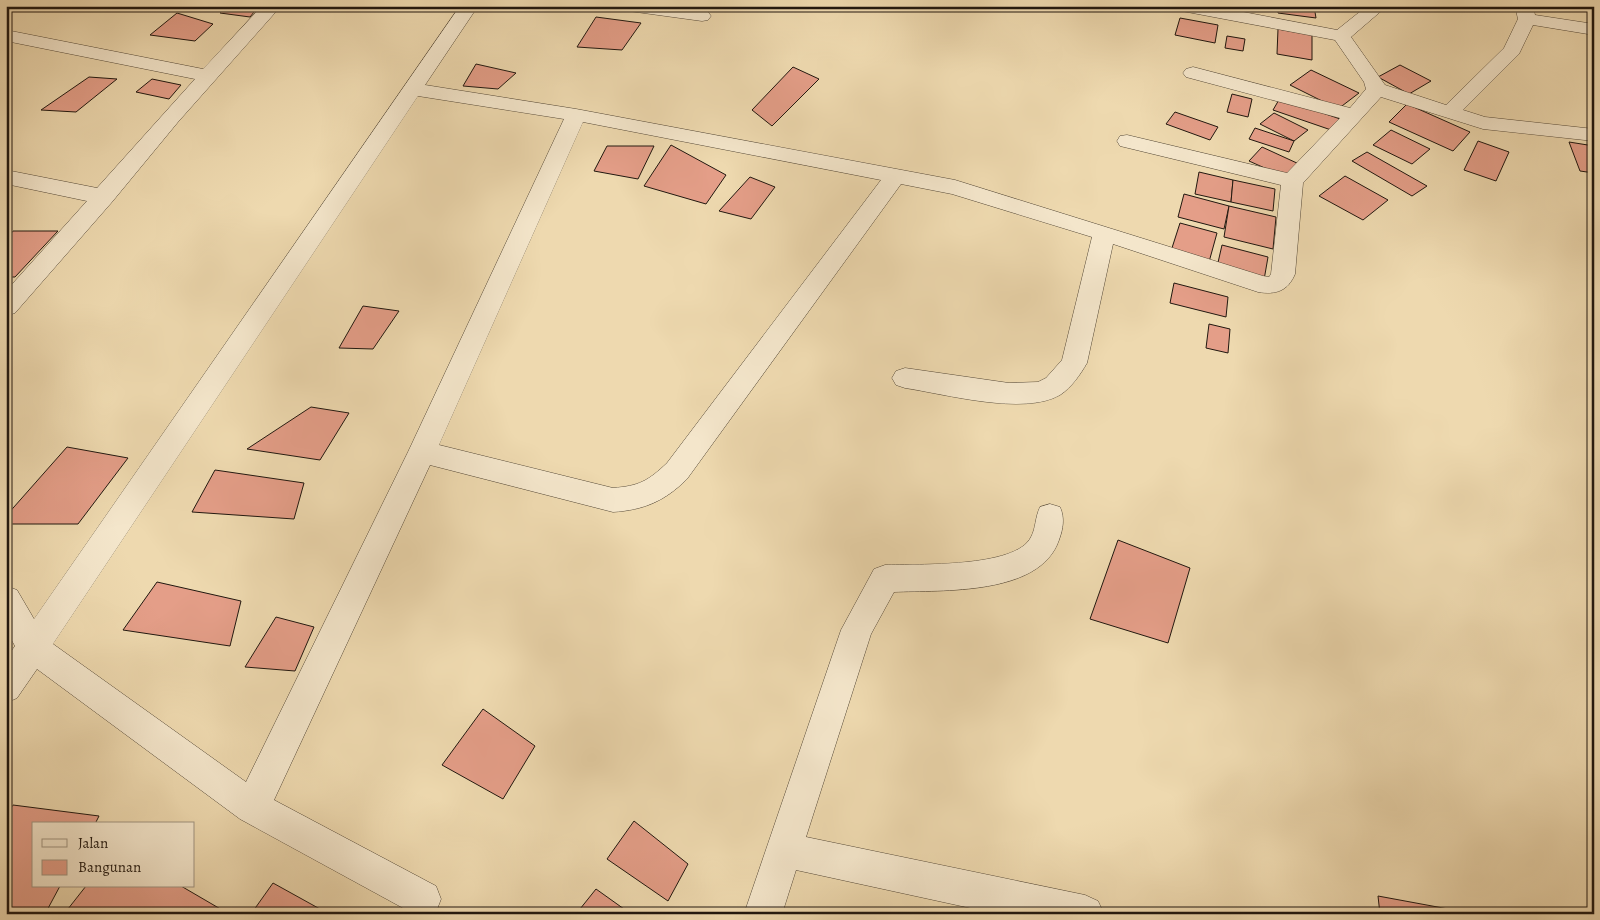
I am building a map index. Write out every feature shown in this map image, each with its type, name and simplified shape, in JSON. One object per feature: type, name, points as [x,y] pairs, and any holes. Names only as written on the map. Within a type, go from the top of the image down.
[{"type":"street","points":[[6,307],[104,197],[207,76],[272,6]]},
{"type":"street","points":[[6,687],[469,6]]},
{"type":"street","points":[[629,6],[702,16]]},
{"type":"street","points":[[413,89],[576,115],[955,187],[1104,233],[1258,284],[1276,285],[1281,281],[1283,274],[1292,181],[1373,95],[1376,89],[1374,82],[1341,36],[1182,6]]},
{"type":"street","points":[[1341,36],[1378,6]]},
{"type":"street","points":[[1450,112],[1512,50],[1526,13],[1594,30]]},
{"type":"street","points":[[6,35],[207,76]]},
{"type":"street","points":[[1193,73],[1354,115]]},
{"type":"street","points":[[1376,89],[1483,123],[1594,135]]},
{"type":"street","points":[[252,807],[422,452],[576,115]]},
{"type":"street","points":[[1127,141],[1292,181]]},
{"type":"street","points":[[422,452],[614,500],[636,500],[660,488],[677,471],[896,175]]},
{"type":"street","points":[[6,176],[104,197]]},
{"type":"street","points":[[905,378],[1007,393],[1040,392],[1063,379],[1074,363],[1104,233]]},
{"type":"street","points":[[763,914],[857,630],[885,579],[993,572],[1026,561],[1043,545],[1050,516]]},
{"type":"street","points":[[6,600],[32,648],[252,807],[423,899]]},
{"type":"street","points":[[785,850],[1085,914]]},
{"type":"building","points":[[227,6],[259,6],[250,17],[220,13]]},
{"type":"building","points":[[1278,6],[1314,6],[1316,18],[1278,13]]},
{"type":"building","points":[[177,13],[213,24],[195,41],[150,35]]},
{"type":"building","points":[[596,17],[641,23],[622,50],[577,47]]},
{"type":"building","points":[[1180,18],[1218,25],[1215,43],[1175,35]]},
{"type":"building","points":[[1278,29],[1312,35],[1312,60],[1277,54]]},
{"type":"building","points":[[1227,36],[1245,39],[1243,51],[1225,48]]},
{"type":"building","points":[[476,64],[516,73],[498,89],[463,86]]},
{"type":"building","points":[[1400,65],[1431,81],[1409,94],[1378,77]]},
{"type":"building","points":[[793,67],[819,79],[772,126],[752,110]]},
{"type":"building","points":[[1311,70],[1359,93],[1338,109],[1290,85]]},
{"type":"building","points":[[89,77],[117,79],[76,112],[41,110]]},
{"type":"building","points":[[152,79],[181,85],[169,99],[136,92]]},
{"type":"building","points":[[1232,94],[1252,99],[1248,117],[1227,112]]},
{"type":"building","points":[[1280,98],[1343,120],[1337,132],[1273,110]]},
{"type":"building","points":[[1407,104],[1470,132],[1453,151],[1389,122]]},
{"type":"building","points":[[1175,112],[1218,127],[1210,140],[1166,124]]},
{"type":"building","points":[[1274,113],[1308,130],[1294,141],[1260,124]]},
{"type":"building","points":[[1255,128],[1294,141],[1289,152],[1249,139]]},
{"type":"building","points":[[1391,130],[1430,149],[1412,164],[1373,145]]},
{"type":"building","points":[[1478,141],[1509,152],[1496,181],[1464,170]]},
{"type":"building","points":[[1569,142],[1594,146],[1594,173],[1580,171]]},
{"type":"building","points":[[671,145],[726,175],[706,204],[644,186]]},
{"type":"building","points":[[607,146],[654,146],[638,179],[594,171]]},
{"type":"building","points":[[1262,147],[1299,164],[1287,178],[1249,161]]},
{"type":"building","points":[[1367,152],[1427,186],[1412,196],[1352,161]]},
{"type":"building","points":[[1199,172],[1233,180],[1231,202],[1195,194]]},
{"type":"building","points":[[1345,176],[1388,200],[1363,220],[1319,196]]},
{"type":"building","points":[[750,177],[775,187],[751,219],[719,211]]},
{"type":"building","points":[[1233,180],[1275,189],[1273,211],[1231,202]]},
{"type":"building","points":[[1184,194],[1229,206],[1224,229],[1178,217]]},
{"type":"building","points":[[1229,206],[1276,217],[1273,249],[1224,237]]},
{"type":"building","points":[[1180,223],[1217,233],[1209,262],[1171,251]]},
{"type":"building","points":[[13,231],[58,231],[15,277],[6,277],[6,240]]},
{"type":"building","points":[[1222,245],[1268,257],[1264,280],[1217,267]]},
{"type":"building","points":[[1174,283],[1228,297],[1226,317],[1170,303]]},
{"type":"building","points":[[363,306],[399,311],[373,349],[339,348]]},
{"type":"building","points":[[1209,324],[1230,329],[1228,353],[1206,348]]},
{"type":"building","points":[[311,407],[349,413],[320,460],[247,449]]},
{"type":"building","points":[[67,447],[128,458],[78,524],[6,524],[6,516]]},
{"type":"building","points":[[215,470],[304,483],[294,519],[192,512]]},
{"type":"building","points":[[1118,540],[1190,568],[1168,643],[1090,619]]},
{"type":"building","points":[[157,582],[241,601],[230,646],[123,630]]},
{"type":"building","points":[[276,617],[314,627],[295,671],[245,667]]},
{"type":"building","points":[[483,709],[535,746],[503,799],[442,765]]},
{"type":"building","points":[[13,805],[99,816],[96,822],[32,822],[32,888],[59,888],[45,914],[6,914],[6,816]]},
{"type":"building","points":[[634,821],[688,864],[668,901],[607,859]]},
{"type":"building","points":[[273,883],[329,914],[251,914]]},
{"type":"building","points":[[84,888],[184,888],[229,914],[64,914]]},
{"type":"building","points":[[596,889],[631,914],[576,914]]},
{"type":"building","points":[[1378,896],[1470,913],[1470,914],[1380,914]]}]
